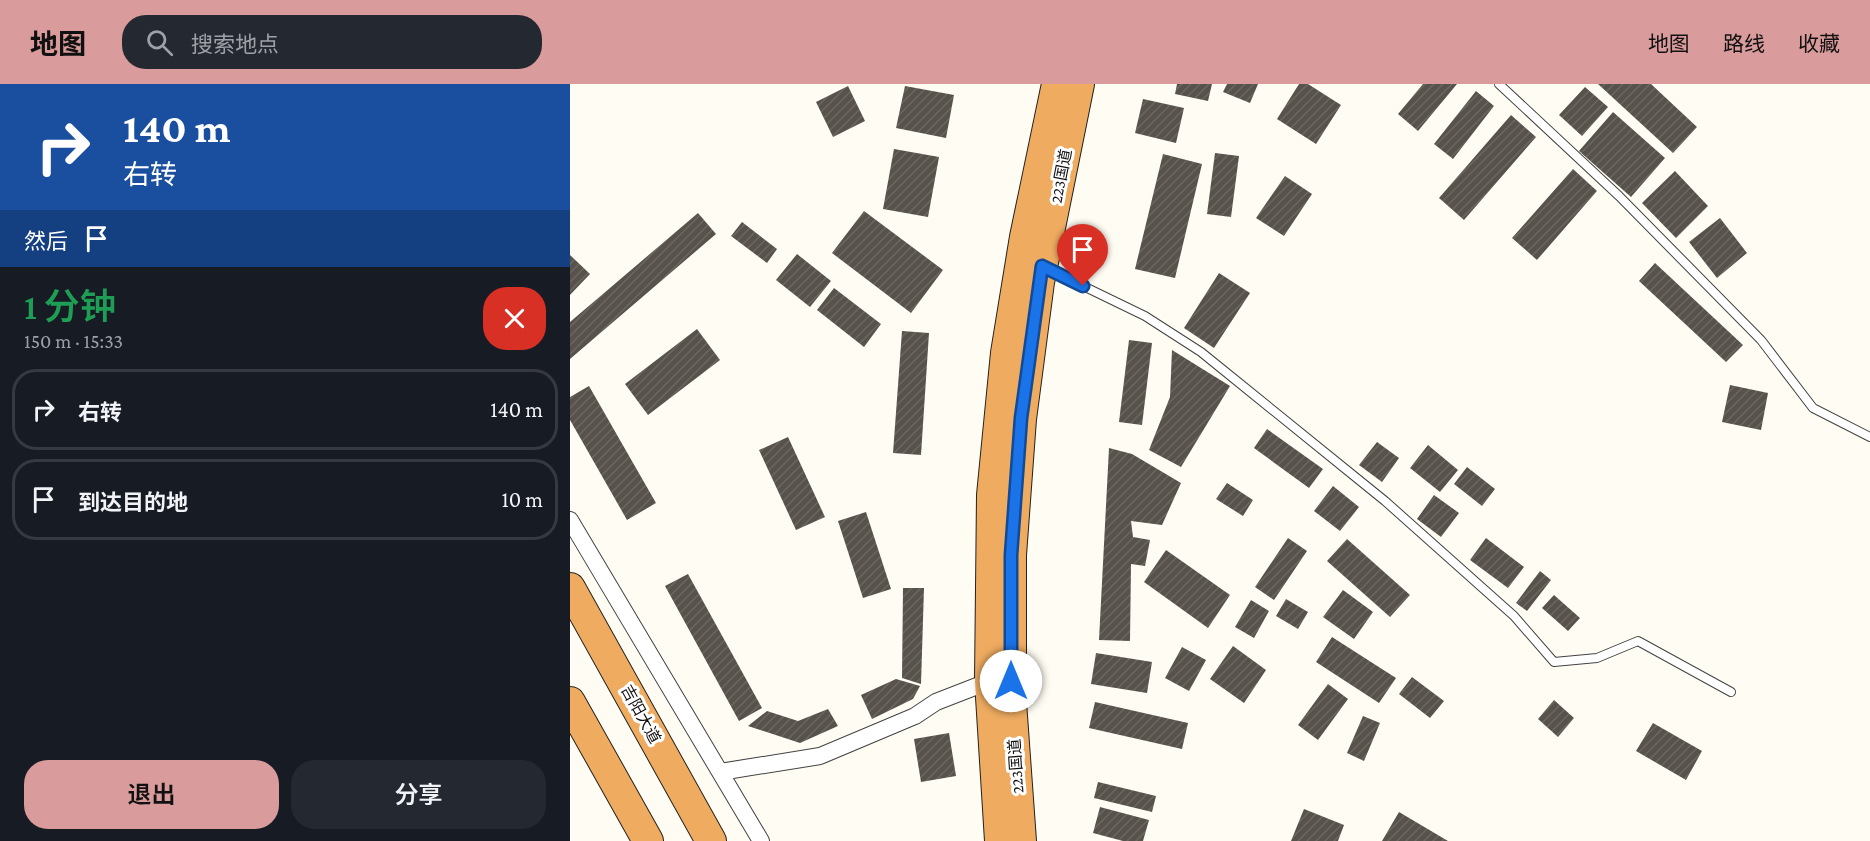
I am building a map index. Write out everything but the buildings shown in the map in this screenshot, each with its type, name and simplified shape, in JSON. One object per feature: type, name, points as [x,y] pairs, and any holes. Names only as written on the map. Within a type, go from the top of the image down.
[{"type":"highway","name":"223国道","points":[[1000,841],[990,681],[992,495],[1006,353],[1025,237],[1057,84]]},
{"type":"highway","name":"223国道","points":[[1021,841],[1011,702],[1011,555],[1021,418],[1042,266],[1079,84]]},
{"type":"highway","name":"吉阳大道","points":[[570,588],[711,841]]},
{"type":"highway","points":[[570,702],[648,841]]},
{"type":"street","points":[[570,520],[761,841]]},
{"type":"street","points":[[720,772],[820,756],[915,716],[936,702],[990,681]]},
{"type":"lane","points":[[1499,84],[1619,195],[1761,340],[1813,408],[1870,436]]},
{"type":"lane","points":[[1042,266],[1145,316],[1201,352],[1394,508],[1514,616],[1554,662],[1597,658],[1638,640],[1731,692]]},
{"type":"route","points":[[1011,681],[1011,555],[1021,418],[1042,266],[1083,286]]}]
